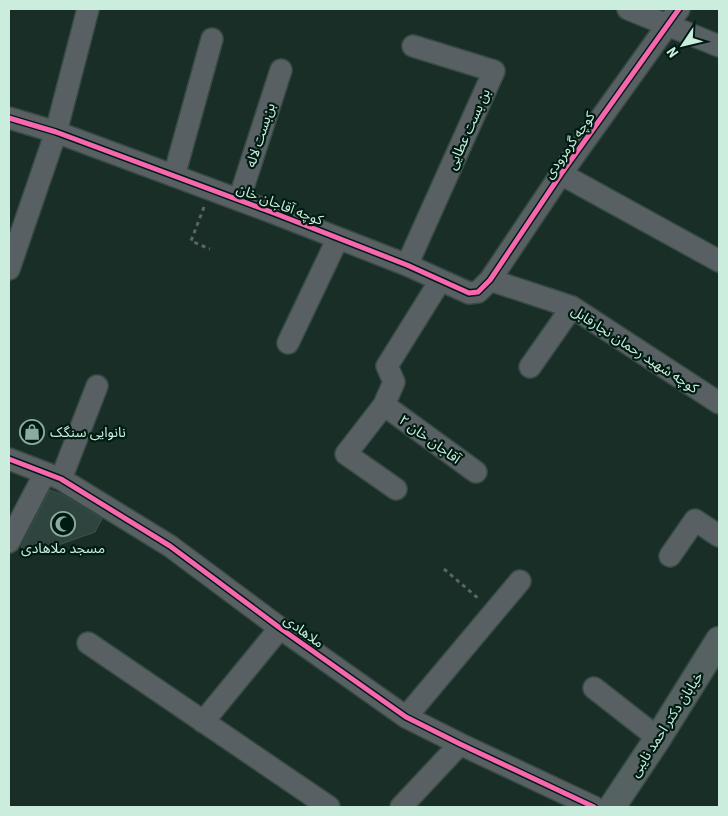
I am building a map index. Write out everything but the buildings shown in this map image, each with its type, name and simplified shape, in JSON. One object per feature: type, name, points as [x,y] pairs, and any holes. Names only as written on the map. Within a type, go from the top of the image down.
[{"type":"main road","name":"خیابان دکتر احمد نایبی","points":[[612,807],[719,642]]},
{"type":"street","points":[[9,269],[56,132],[88,9]]},
{"type":"street","points":[[628,9],[674,17],[719,46]]},
{"type":"street","name":"کوچه گرمرودی","points":[[490,280],[561,174],[674,17]]},
{"type":"street","points":[[174,176],[212,39]]},
{"type":"street","name":"بن بست عطایی","points":[[407,265],[494,71],[413,46]]},
{"type":"street","name":"بن‌بست لاله","points":[[239,200],[281,70]]},
{"type":"street","name":"کوچه آقاجان خان","points":[[9,118],[56,132],[239,200],[407,265],[470,293],[478,292],[490,280]]},
{"type":"street","points":[[561,174],[719,261]]},
{"type":"street","points":[[288,343],[338,238]]},
{"type":"street","name":"کوچه شهید رحمان نجارقابل","points":[[490,280],[572,307],[719,404]]},
{"type":"street","points":[[396,489],[346,454],[384,405],[394,382],[387,366],[440,281]]},
{"type":"street","points":[[530,367],[572,307]]},
{"type":"street","points":[[9,542],[53,476],[97,386]]},
{"type":"street","name":"آقاجان خان ۲","points":[[384,405],[476,472]]},
{"type":"street","name":"ملاهادی","points":[[9,459],[53,476],[170,546],[280,628],[406,717],[594,807]]},
{"type":"street","points":[[670,556],[695,520],[719,536]]},
{"type":"street","points":[[406,717],[520,582]]},
{"type":"street","name":"ملاهادی","points":[[203,722],[280,628]]},
{"type":"street","points":[[88,644],[329,807]]},
{"type":"street","points":[[594,688],[658,738]]},
{"type":"street","points":[[401,807],[460,744]]},
{"type":"path","points":[[210,250],[191,240],[211,190]]},
{"type":"path","points":[[444,569],[494,612]]},
{"type":"cycle path","points":[[9,118],[56,132],[274,213],[407,265],[469,293],[478,292],[490,280],[561,174],[679,9]]},
{"type":"cycle path","points":[[9,459],[61,479],[170,546],[280,628],[406,717],[594,807]]},
{"type":"place","name":"نانوایی سنگک","points":[[32,432]]},
{"type":"place","name":"مسجد ملاهادی","points":[[63,524]]}]
